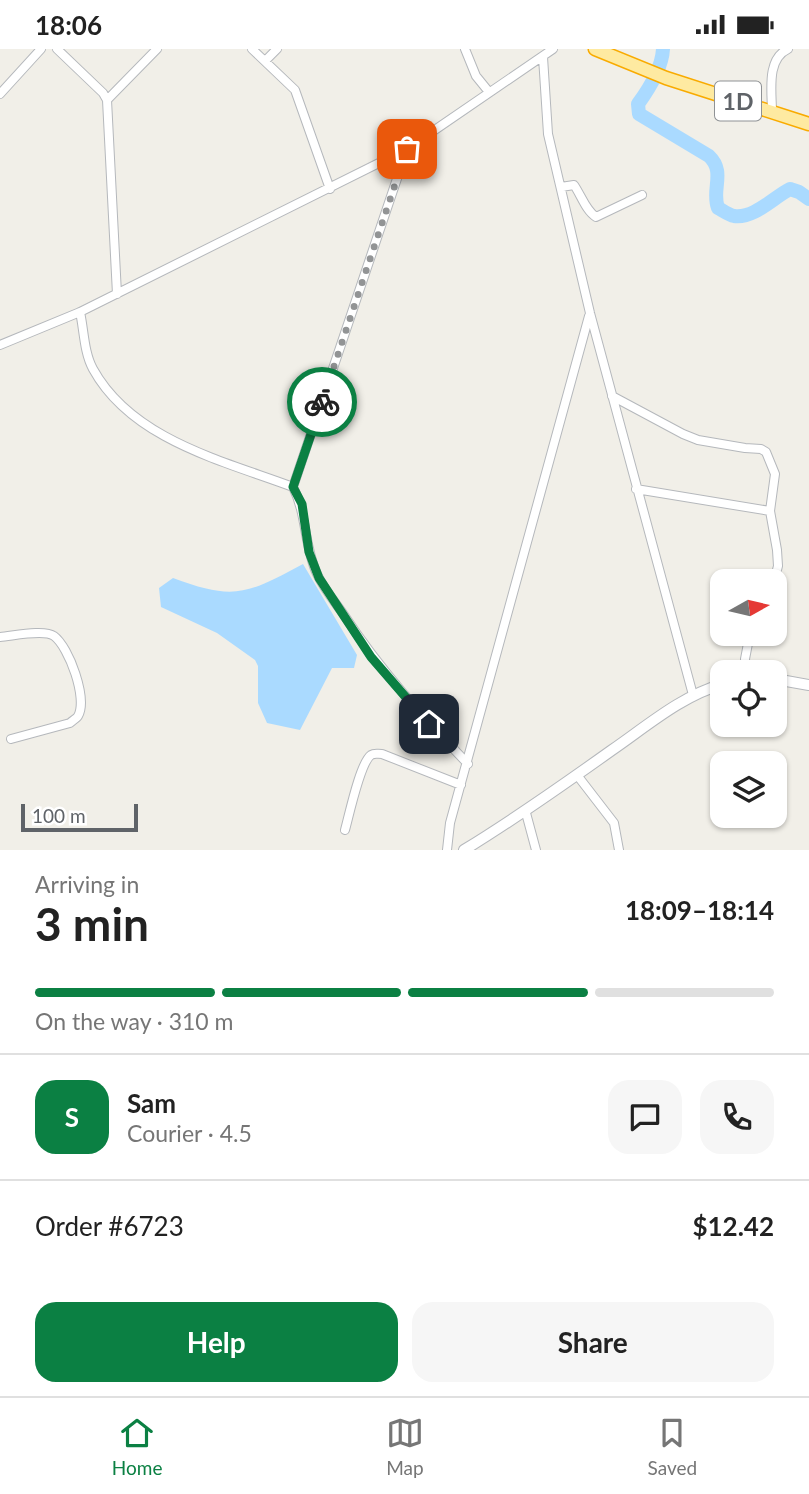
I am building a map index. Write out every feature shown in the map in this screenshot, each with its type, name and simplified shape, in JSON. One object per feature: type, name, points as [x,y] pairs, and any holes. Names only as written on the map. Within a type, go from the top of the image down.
[{"type":"highway","name":"1D","points":[[595,49],[666,78],[809,124]]},
{"type":"street","points":[[0,94],[41,49]]},
{"type":"street","points":[[57,49],[107,100],[117,293]]},
{"type":"street","points":[[107,100],[157,49]]},
{"type":"street","points":[[252,49],[296,90],[330,189]]},
{"type":"street","points":[[265,61],[277,49]]},
{"type":"street","points":[[465,49],[476,76],[489,92]]},
{"type":"street","points":[[0,345],[80,312],[407,149],[553,49]]},
{"type":"street","points":[[772,112],[773,66],[779,53],[788,49]]},
{"type":"street","points":[[542,57],[548,134],[590,313],[693,695]]},
{"type":"street","points":[[293,487],[407,149]]},
{"type":"street","points":[[561,187],[574,185],[596,217],[642,195]]},
{"type":"street","points":[[80,312],[93,369],[115,400],[151,428],[198,451],[293,487],[302,504],[309,552],[319,578],[371,657],[468,764]]},
{"type":"street","points":[[447,850],[450,823],[590,313]]},
{"type":"street","points":[[612,396],[698,440],[766,451],[775,474],[769,511],[777,550],[777,569]]},
{"type":"street","points":[[636,489],[769,511]]},
{"type":"street","points":[[0,637],[46,633],[55,637],[74,668],[81,703],[78,717],[70,723],[11,739]]},
{"type":"street","points":[[787,681],[809,685]]},
{"type":"street","points":[[464,850],[526,813],[693,695],[710,689]]},
{"type":"street","points":[[345,830],[363,767],[374,753],[461,785]]},
{"type":"street","points":[[577,775],[614,823],[619,850]]},
{"type":"street","points":[[526,813],[536,850]]},
{"type":"water","points":[[303,564],[357,655],[354,668],[332,668],[300,730],[267,723],[258,703],[258,666],[255,660],[217,633],[161,607],[159,588],[173,578],[212,590],[240,591],[268,582]]},
{"type":"waterway","points":[[663,49],[658,71],[638,104],[639,114],[709,156],[717,168],[718,208],[734,216],[749,214],[790,189],[809,199]]},
{"type":"way so far","points":[[322,402],[407,149]]},
{"type":"route","points":[[322,402],[293,487],[302,504],[309,552],[319,578],[371,657],[429,724]]}]
